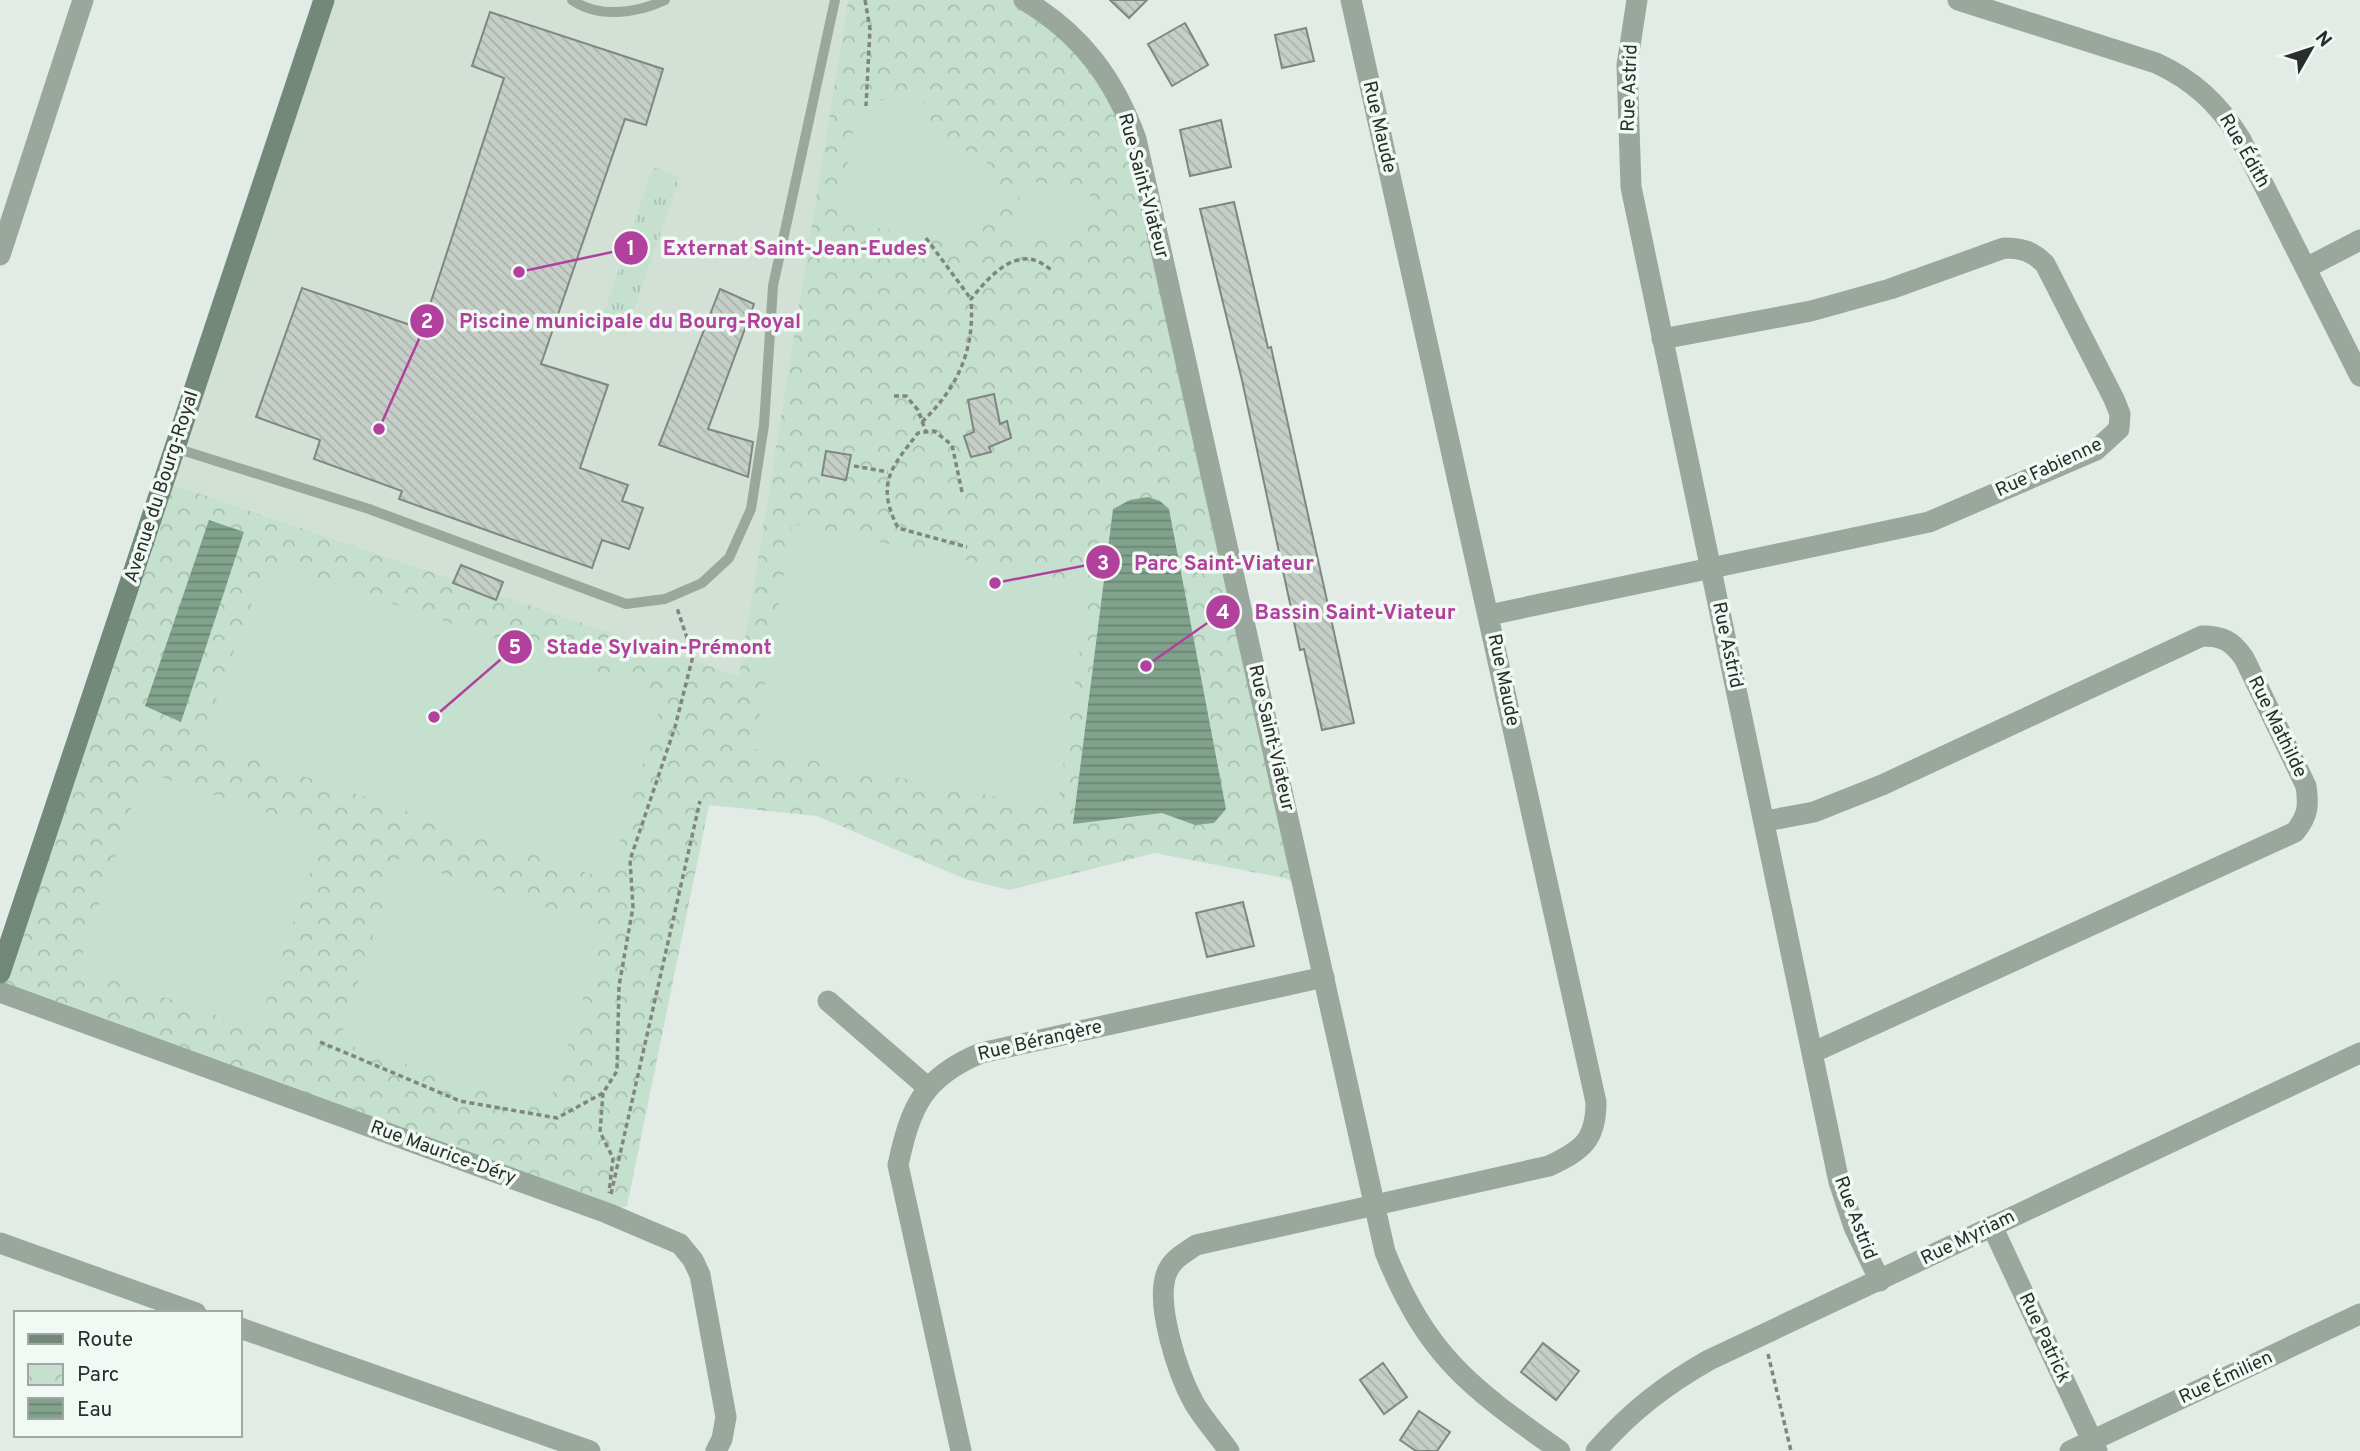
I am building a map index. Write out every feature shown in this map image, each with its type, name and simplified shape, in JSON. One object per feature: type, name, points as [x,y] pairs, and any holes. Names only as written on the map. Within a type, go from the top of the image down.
[{"type":"main road","name":"Avenue du Bourg-Royal","points":[[0,973],[324,0]]},
{"type":"street","points":[[0,256],[83,0]]},
{"type":"street","name":"Rue Saint-Viateur","points":[[1024,0],[1052,16],[1092,56],[1117,93],[1136,139],[1385,1252],[1401,1291],[1421,1327],[1440,1353],[1485,1398],[1560,1451]]},
{"type":"street","name":"Rue Maude","points":[[1351,0],[1596,1102],[1596,1123],[1588,1140],[1573,1155],[1549,1166],[1375,1205]]},
{"type":"street","name":"Rue Astrid","points":[[1637,0],[1627,65],[1631,187],[1766,821],[1839,1182],[1854,1227],[1880,1281]]},
{"type":"street","name":"Rue Édith","points":[[1958,0],[2155,63],[2180,74],[2203,91],[2224,113],[2241,138],[2360,376]]},
{"type":"street","points":[[2306,268],[2360,240]]},
{"type":"street","name":"Rue Fabienne","points":[[1489,615],[1929,522],[2096,450],[2119,429],[2120,414],[2045,264],[2034,253],[2019,248],[2004,248],[1890,289],[1811,311],[1662,339]]},
{"type":"street","name":"Rue Mathilde","points":[[1766,821],[1814,812],[1882,785],[2202,636],[2217,636],[2233,642],[2244,658],[2306,786],[2309,806],[2304,821],[2295,832],[1814,1052]]},
{"type":"street","name":"Rue Bérangère","points":[[926,1086],[960,1062],[981,1053],[1324,976]]},
{"type":"street","name":"Rue Maurice-Déry","points":[[0,992],[607,1213],[680,1244],[700,1275],[726,1417],[722,1439],[716,1451]]},
{"type":"street","points":[[828,1001],[926,1086],[905,1134],[898,1165],[961,1451]]},
{"type":"street","name":"Rue Myriam","points":[[1596,1451],[1621,1422],[1662,1387],[1709,1360],[2360,1053]]},
{"type":"street","points":[[1229,1451],[1194,1402],[1169,1335],[1161,1301],[1169,1267],[1196,1245],[1375,1205]]},
{"type":"street","name":"Rue Patrick","points":[[1992,1226],[2094,1446]]},
{"type":"street","points":[[0,1243],[190,1311]]},
{"type":"street","name":"Rue Émilien","points":[[2070,1451],[2094,1446],[2360,1314]]},
{"type":"street","points":[[242,1329],[590,1451]]},
{"type":"lane","points":[[572,0],[583,8],[625,13],[665,0]]},
{"type":"lane","points":[[175,448],[369,509],[626,604],[673,596],[702,583],[729,558],[751,509],[764,425],[773,286],[835,0]]},
{"type":"path","points":[[865,0],[870,29],[866,106]]},
{"type":"path","points":[[922,422],[949,395],[963,363],[973,325],[971,299],[926,238]]},
{"type":"path","points":[[971,299],[989,277],[1010,263],[1033,259],[1053,271]]},
{"type":"path","points":[[894,396],[906,396],[918,410],[926,432]]},
{"type":"path","points":[[962,492],[952,444],[934,431],[918,433],[888,472],[889,511],[898,528],[967,547]]},
{"type":"path","points":[[854,466],[888,472]]},
{"type":"path","points":[[607,1213],[613,1158],[600,1132],[603,1093],[617,1071],[620,986],[633,907],[630,860],[675,727],[693,656],[673,596]]},
{"type":"path","points":[[607,1213],[700,801]]},
{"type":"path","points":[[320,1042],[460,1101],[557,1118],[603,1093]]},
{"type":"path","points":[[1763,1335],[1791,1451]]},
{"type":"shaded area","points":[[324,0],[848,0],[739,676],[165,482]]},
{"type":"green space","points":[[848,0],[1024,0],[1117,93],[1304,886],[1284,878],[1155,853],[1009,890],[965,879],[817,816],[709,805],[627,1206],[607,1213],[0,992],[165,482],[739,676]]},
{"type":"green space","points":[[906,92],[923,100],[929,123],[926,137],[935,144],[948,144],[980,156],[992,168],[999,190],[997,208],[988,223],[974,234],[951,239],[938,234],[926,238],[854,223],[840,217],[856,109]]},
{"type":"green space","points":[[653,167],[680,177],[625,336],[600,326]]},
{"type":"green space","points":[[1020,180],[1091,189],[1086,240],[1018,233]]},
{"type":"green space","points":[[792,524],[1089,585],[1057,809],[754,749]]},
{"type":"green space","points":[[267,562],[664,694],[608,880],[201,741]]},
{"type":"green space","points":[[144,771],[324,832],[257,1029],[78,968]]},
{"type":"green space","points":[[398,859],[606,927],[547,1110],[339,1042]]},
{"type":"water","points":[[1148,497],[1160,501],[1169,509],[1226,809],[1214,823],[1195,825],[1162,813],[1073,824],[1113,509],[1130,500]]},
{"type":"water","points":[[209,520],[244,532],[181,722],[145,706]]},
{"type":"building","points":[[1110,0],[1147,0],[1129,18]]},
{"type":"building","points":[[490,12],[663,69],[646,125],[625,119],[541,364],[608,385],[580,468],[628,485],[622,501],[643,508],[629,549],[602,540],[592,568],[399,499],[402,491],[314,459],[320,440],[256,417],[302,288],[422,329],[504,78],[472,66]]},
{"type":"building","points":[[1185,23],[1208,65],[1172,86],[1148,44]]},
{"type":"building","points":[[1306,28],[1314,61],[1282,68],[1275,35]]},
{"type":"building","points":[[1221,120],[1231,167],[1190,176],[1180,130]]},
{"type":"building","points":[[1234,202],[1268,348],[1271,347],[1354,723],[1322,730],[1304,649],[1300,650],[1242,380],[1200,209]]},
{"type":"building","points":[[720,289],[754,304],[708,429],[753,442],[748,477],[659,445]]},
{"type":"building","points":[[994,394],[1000,424],[1007,421],[1011,438],[989,447],[991,452],[971,457],[964,436],[974,432],[968,400]]},
{"type":"building","points":[[826,451],[851,455],[846,480],[822,475]]},
{"type":"building","points":[[461,565],[503,582],[496,600],[453,583]]},
{"type":"building","points":[[1243,902],[1254,946],[1207,957],[1196,913]]},
{"type":"building","points":[[1543,1343],[1579,1371],[1556,1400],[1521,1372]]},
{"type":"building","points":[[1383,1363],[1407,1397],[1384,1414],[1360,1380]]},
{"type":"building","points":[[1419,1411],[1450,1432],[1437,1451],[1416,1451],[1400,1440]]},
{"type":"place","name":"Externat Saint-Jean-Eudes","points":[[519,272]]},
{"type":"place","name":"Piscine municipale du Bourg-Royal","points":[[379,429]]},
{"type":"place","name":"Parc Saint-Viateur","points":[[995,583]]},
{"type":"place","name":"Bassin Saint-Viateur","points":[[1146,666]]},
{"type":"place","name":"Stade Sylvain-Prémont","points":[[434,717]]}]
